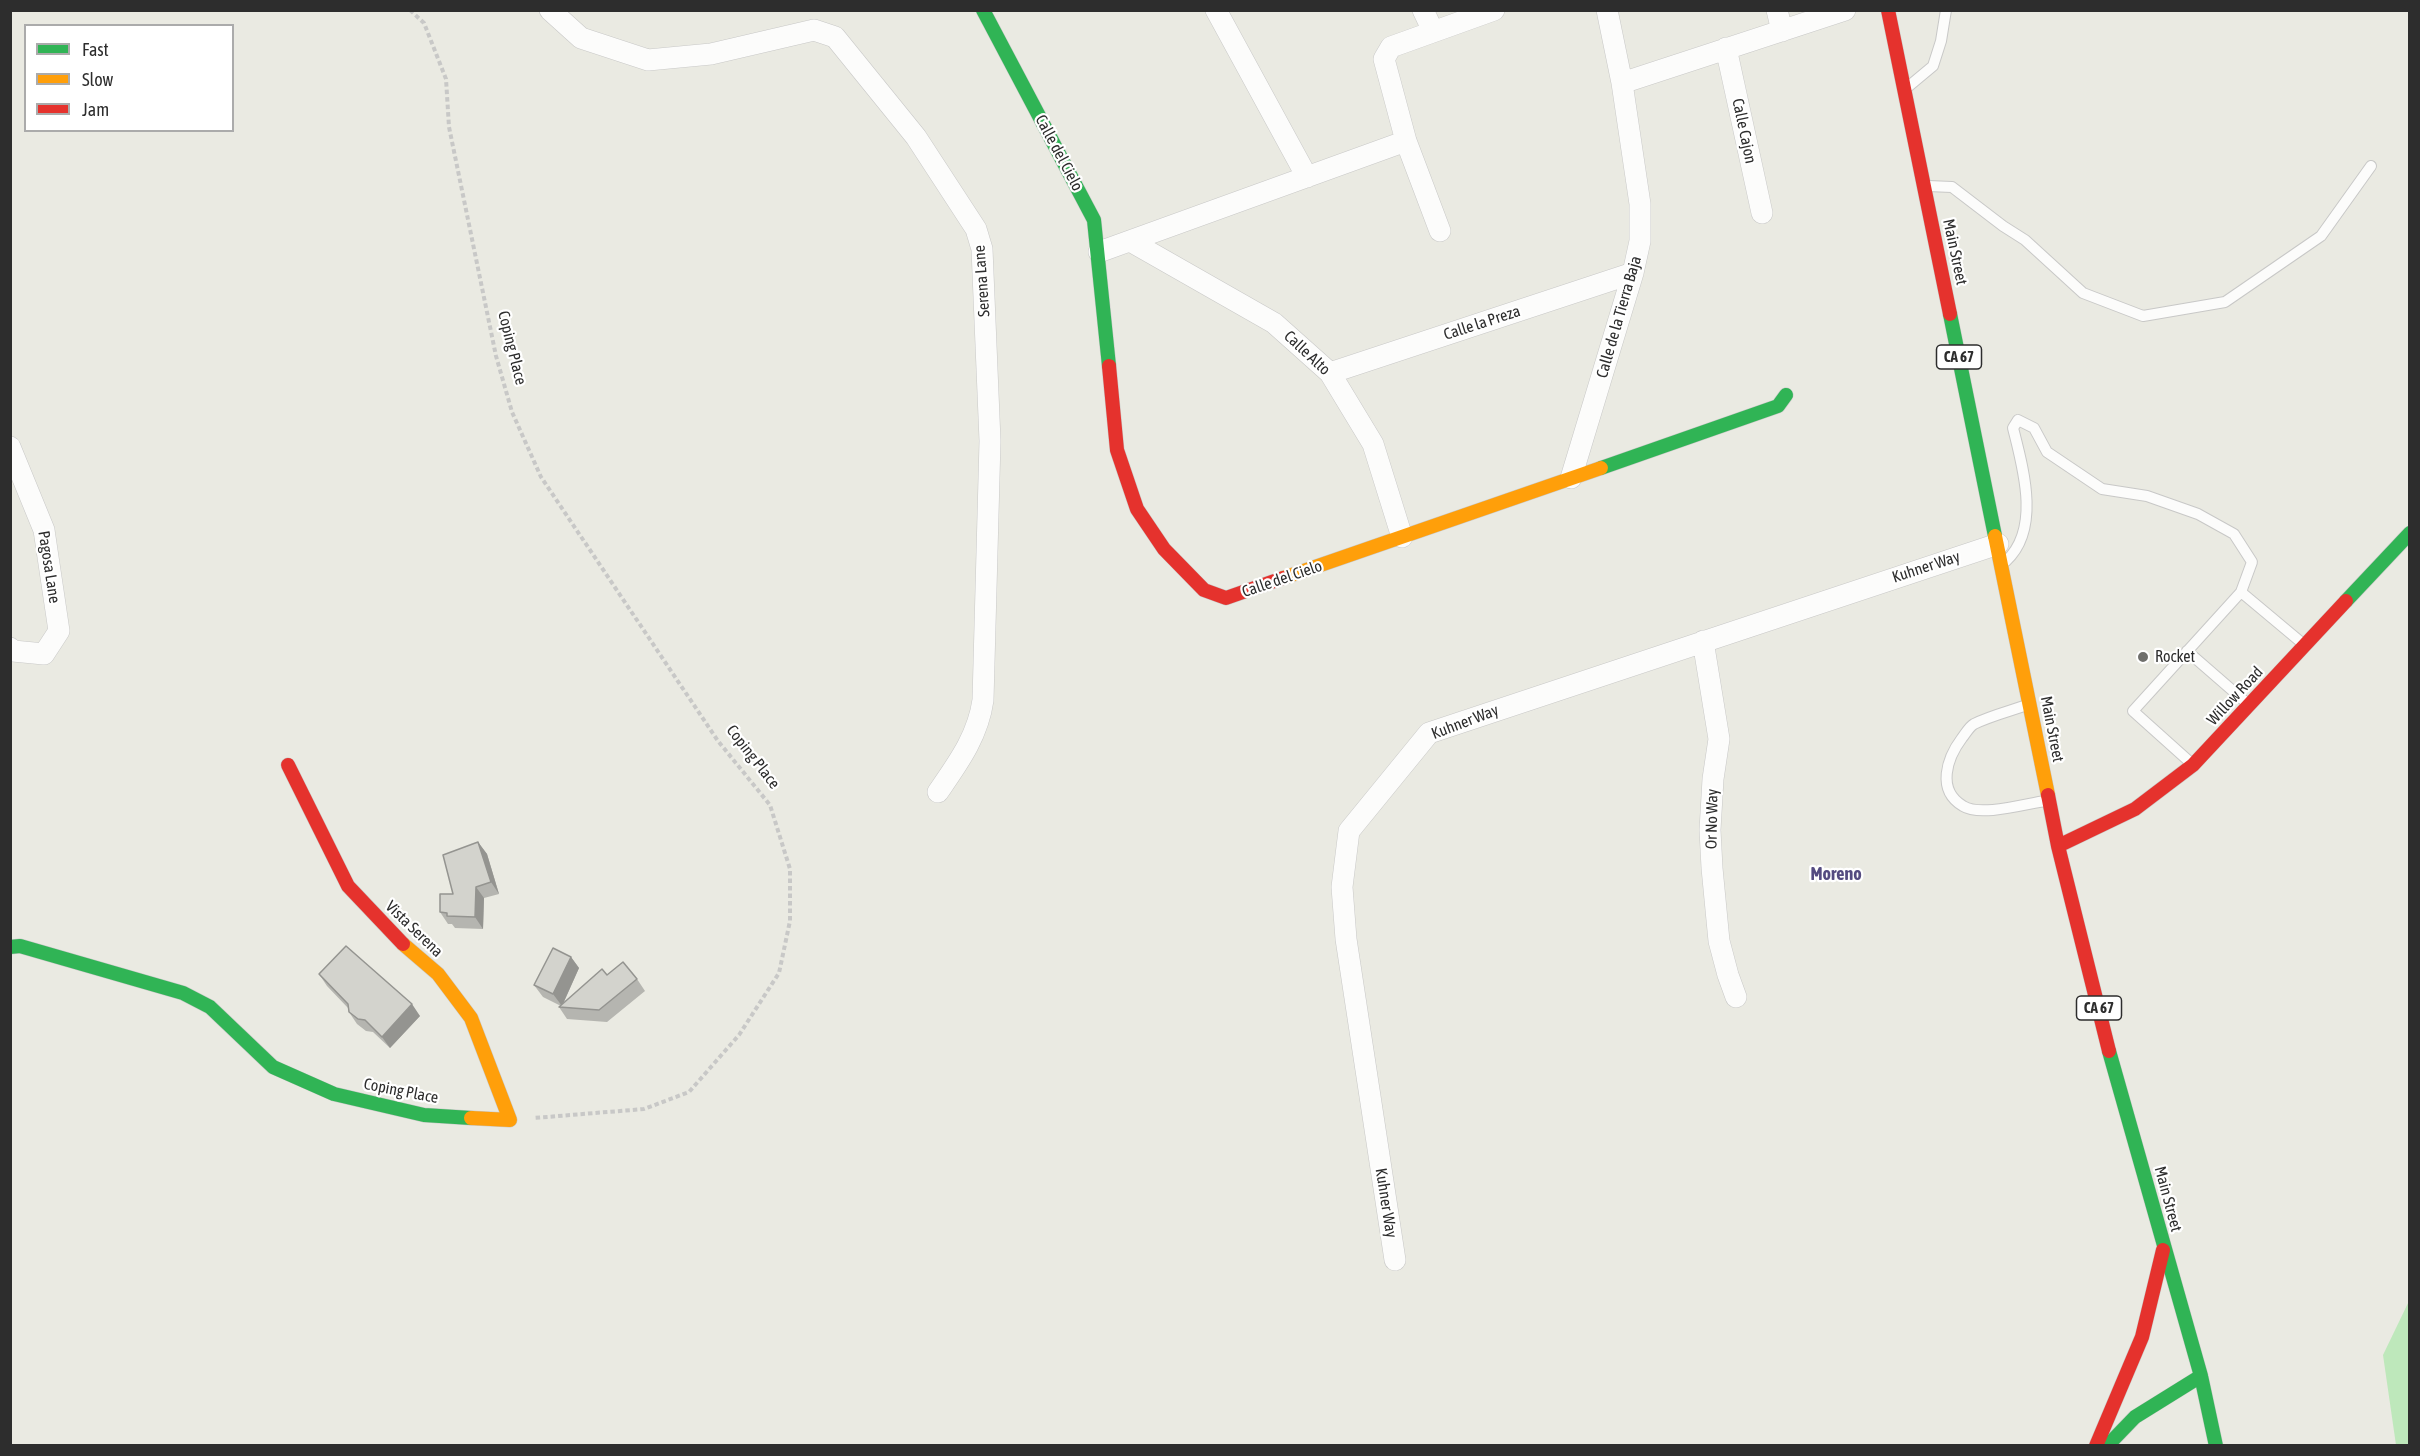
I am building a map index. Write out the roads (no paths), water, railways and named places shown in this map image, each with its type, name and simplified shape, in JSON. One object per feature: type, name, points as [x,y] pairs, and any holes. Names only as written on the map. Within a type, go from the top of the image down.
[{"type":"street","name":"Serena Lane","points":[[550,10],[581,38],[648,60],[711,54],[814,30],[835,37],[916,137],[976,229],[982,249],[990,441],[983,700],[980,719],[966,751],[938,792]]},
{"type":"street","name":"Calle del Cielo","points":[[984,10],[1094,220],[1117,450],[1137,509],[1164,549],[1204,590],[1226,598],[1778,406],[1786,395]]},
{"type":"street","points":[[1216,10],[1307,177]]},
{"type":"street","points":[[1423,10],[1433,31]]},
{"type":"street","points":[[1440,231],[1407,141],[1384,59],[1390,47],[1494,10]]},
{"type":"street","name":"Calle de la Tierra Baja","points":[[1571,478],[1633,273],[1640,241],[1640,204],[1622,83],[1607,10]]},
{"type":"street","points":[[1622,83],[1726,48],[1779,21],[1845,10]]},
{"type":"street","name":"Main Street","points":[[1888,10],[2058,846],[2115,1072],[2201,1376],[2216,1446]]},
{"type":"street","name":"Calle Cajon","points":[[1726,48],[1762,213]]},
{"type":"street","points":[[1099,252],[1407,141]]},
{"type":"street","name":"Calle Alto","points":[[1130,241],[1274,322],[1330,373],[1373,444],[1402,537]]},
{"type":"street","name":"Calle la Preza","points":[[1330,373],[1633,273]]},
{"type":"street","name":"Pagosa Lane","points":[[10,447],[44,530],[59,631],[44,654],[13,651],[10,648]]},
{"type":"street","name":"Willow Road","points":[[2058,846],[2135,809],[2193,765],[2409,533]]},
{"type":"street","name":"Kuhner Way","points":[[1395,1260],[1346,939],[1342,887],[1349,831],[1429,733],[1998,544]]},
{"type":"street","name":"Or No Way","points":[[1703,641],[1719,740],[1713,779],[1710,830],[1716,910],[1719,941],[1736,997]]},
{"type":"street","name":"Vista Serena","points":[[288,765],[348,886],[395,937],[438,974],[471,1018],[510,1120]]},
{"type":"street","name":"Coping Place","points":[[10,947],[20,946],[183,993],[210,1007],[273,1067],[334,1094],[424,1115],[510,1120]]},
{"type":"street","points":[[2096,1446],[2103,1422],[2131,1365],[2151,1309],[2163,1245]]},
{"type":"street","points":[[2107,1446],[2135,1417],[2201,1376]]},
{"type":"lane","points":[[1904,90],[1933,66],[1941,41],[1946,10]]},
{"type":"lane","points":[[1924,186],[1952,187],[2025,240],[2083,293],[2143,316],[2225,302],[2321,236],[2371,166]]},
{"type":"lane","points":[[2002,565],[2016,552],[2022,536],[2026,506],[2024,471],[2013,428],[2019,420],[2034,428],[2047,452],[2102,489],[2147,496],[2198,514],[2234,534],[2252,562],[2241,592],[2133,711],[2193,765]]},
{"type":"lane","points":[[2241,592],[2305,645]]},
{"type":"lane","points":[[2187,651],[2249,705]]},
{"type":"lane","points":[[2030,704],[1972,725],[1958,743],[1947,765],[1946,784],[1963,807],[1974,810],[1994,810],[2049,800]]},
{"type":"place","name":"Rocket","points":[[2143,657]]},
{"type":"district","name":"Moreno","points":[[1836,874]]}]
